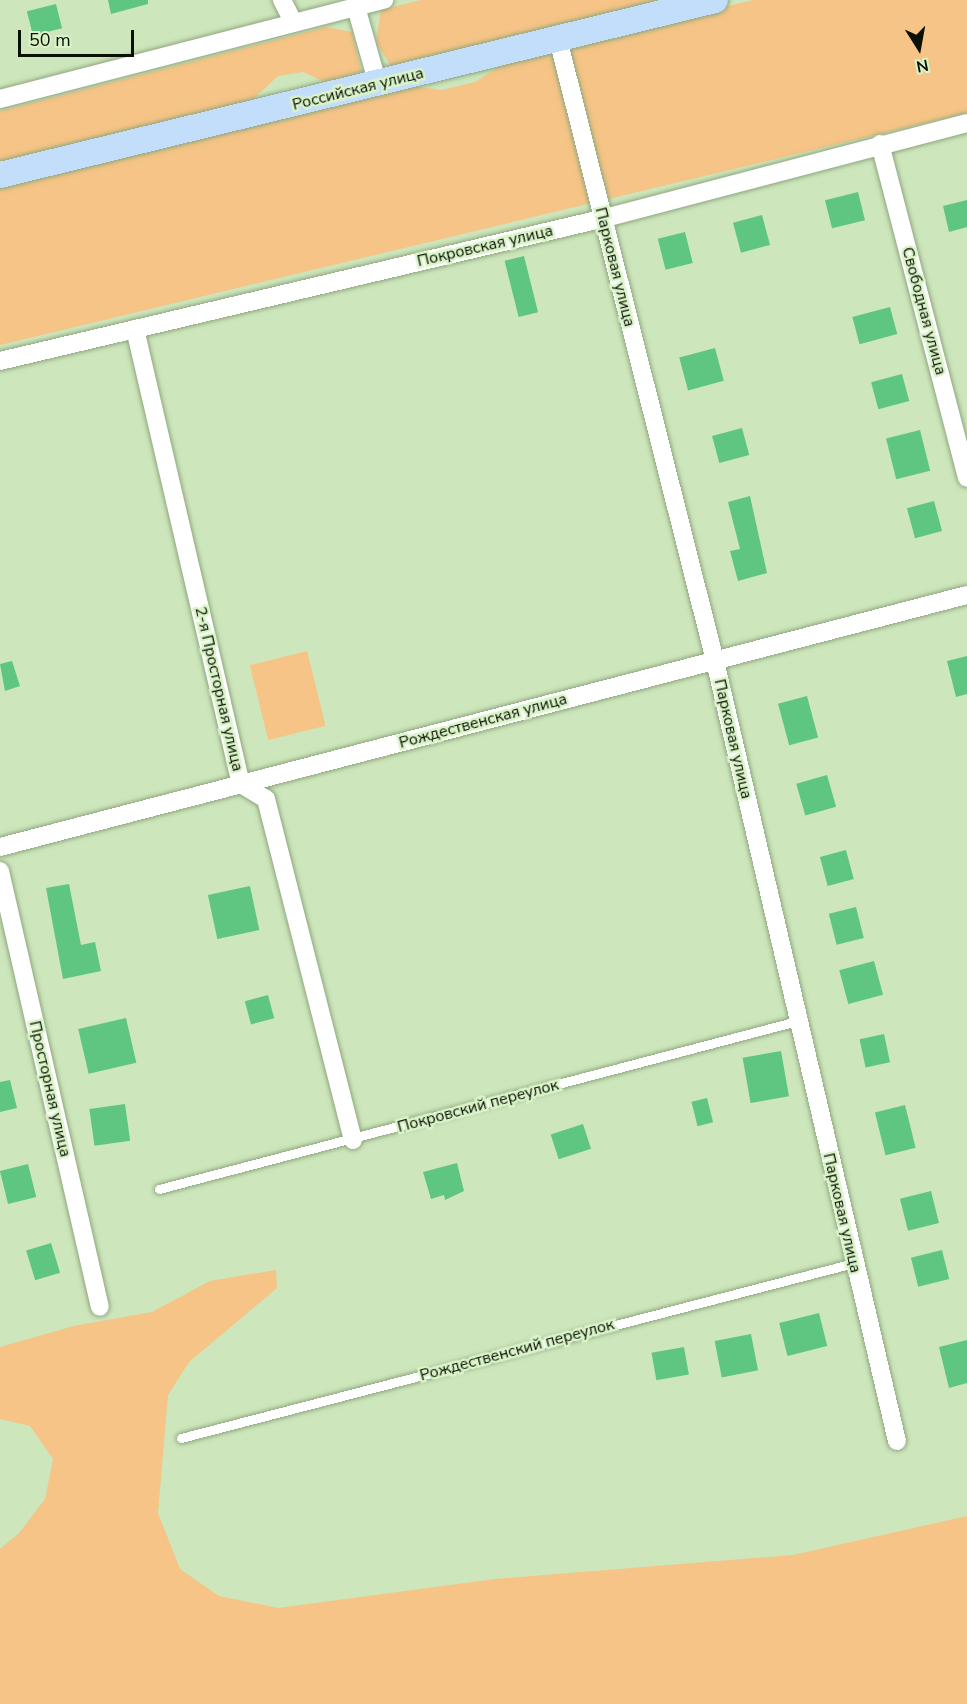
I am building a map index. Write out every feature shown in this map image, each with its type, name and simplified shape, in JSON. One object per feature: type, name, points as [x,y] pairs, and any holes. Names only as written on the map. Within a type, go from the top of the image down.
[{"type":"main road","name":"Российская улица","points":[[0,175],[378,85],[715,0]]},
{"type":"street","points":[[282,0],[294,22]]},
{"type":"street","points":[[0,99],[384,0]]},
{"type":"street","points":[[356,7],[378,85]]},
{"type":"street","name":"Парковая улица","points":[[558,39],[715,661],[797,1021],[897,1441]]},
{"type":"street","name":"Покровская улица","points":[[0,361],[603,218],[967,123]]},
{"type":"street","name":"Свободная улица","points":[[880,144],[967,478]]},
{"type":"street","name":"2-я Просторная улица","points":[[135,329],[241,784],[266,799],[353,1140]]},
{"type":"street","name":"Рождественская улица","points":[[0,848],[967,595]]},
{"type":"street","name":"Просторная улица","points":[[0,871],[100,1307]]},
{"type":"lane","name":"Покровский переулок","points":[[159,1189],[353,1140],[797,1021]]},
{"type":"lane","name":"Рождественский переулок","points":[[181,1438],[854,1263]]},
{"type":"shaded area","points":[[421,0],[670,0],[393,69],[376,42],[381,10]]},
{"type":"shaded area","points":[[753,0],[967,0],[967,113],[0,345],[0,189],[405,85],[442,90],[475,82],[505,63]]},
{"type":"shaded area","points":[[326,27],[352,32],[362,75],[325,82],[303,72],[278,76],[251,101],[0,164],[0,111]]},
{"type":"shaded area","points":[[307,651],[326,726],[268,740],[250,665]]},
{"type":"shaded area","points":[[276,1270],[277,1288],[189,1362],[168,1395],[158,1513],[180,1569],[219,1596],[278,1608],[495,1579],[793,1555],[967,1516],[967,1704],[0,1704],[0,1549],[19,1533],[45,1499],[53,1459],[30,1426],[0,1419],[0,1347],[74,1326],[152,1312],[210,1281]]},
{"type":"building","points":[[108,0],[148,0],[148,4],[111,14]]},
{"type":"building","points":[[56,4],[62,28],[33,36],[27,11]]},
{"type":"building","points":[[858,192],[865,220],[832,228],[825,200]]},
{"type":"building","points":[[967,200],[967,227],[949,232],[943,206]]},
{"type":"building","points":[[762,215],[770,245],[741,253],[733,223]]},
{"type":"building","points":[[685,232],[693,263],[666,270],[658,239]]},
{"type":"building","points":[[524,256],[538,312],[519,317],[505,261]]},
{"type":"building","points":[[890,307],[897,334],[860,344],[852,317]]},
{"type":"building","points":[[715,348],[724,381],[688,390],[679,358]]},
{"type":"building","points":[[902,374],[909,401],[878,409],[871,382]]},
{"type":"building","points":[[742,428],[749,455],[719,463],[712,436]]},
{"type":"building","points":[[920,430],[930,471],[896,479],[886,438]]},
{"type":"building","points":[[750,496],[767,573],[738,581],[730,551],[740,549],[728,502]]},
{"type":"building","points":[[934,501],[942,531],[915,538],[907,508]]},
{"type":"building","points":[[967,656],[967,694],[956,697],[947,661]]},
{"type":"building","points":[[12,661],[20,686],[5,691],[0,664]]},
{"type":"building","points":[[807,696],[818,738],[789,745],[778,704]]},
{"type":"building","points":[[827,775],[836,807],[805,816],[796,784]]},
{"type":"building","points":[[846,850],[854,879],[828,886],[820,857]]},
{"type":"building","points":[[69,884],[81,945],[95,942],[101,971],[63,979],[46,888]]},
{"type":"building","points":[[250,886],[259,930],[217,939],[208,895]]},
{"type":"building","points":[[856,907],[864,938],[837,945],[829,914]]},
{"type":"building","points":[[874,961],[883,995],[848,1004],[839,970]]},
{"type":"building","points":[[268,995],[274,1018],[251,1024],[245,1001]]},
{"type":"building","points":[[126,1018],[136,1063],[89,1074],[78,1029]]},
{"type":"building","points":[[884,1034],[890,1062],[866,1068],[860,1039]]},
{"type":"building","points":[[781,1051],[789,1096],[751,1103],[743,1058]]},
{"type":"building","points":[[10,1080],[17,1108],[0,1112],[0,1082]]},
{"type":"building","points":[[707,1098],[713,1122],[698,1126],[691,1102]]},
{"type":"building","points":[[125,1104],[130,1141],[94,1146],[89,1109]]},
{"type":"building","points":[[905,1105],[916,1148],[886,1155],[875,1112]]},
{"type":"building","points":[[583,1124],[591,1149],[559,1159],[551,1135]]},
{"type":"building","points":[[457,1163],[464,1191],[445,1200],[444,1195],[431,1199],[423,1172]]},
{"type":"building","points":[[28,1164],[36,1197],[8,1204],[0,1171]]},
{"type":"building","points":[[931,1191],[939,1223],[908,1231],[900,1199]]},
{"type":"building","points":[[51,1243],[60,1273],[35,1280],[26,1251]]},
{"type":"building","points":[[942,1250],[949,1279],[918,1287],[911,1258]]},
{"type":"building","points":[[819,1313],[827,1346],[787,1356],[779,1323]]},
{"type":"building","points":[[751,1334],[758,1370],[722,1377],[715,1341]]},
{"type":"building","points":[[967,1340],[967,1383],[949,1388],[939,1347]]},
{"type":"building","points":[[684,1347],[689,1375],[656,1380],[652,1353]]}]
